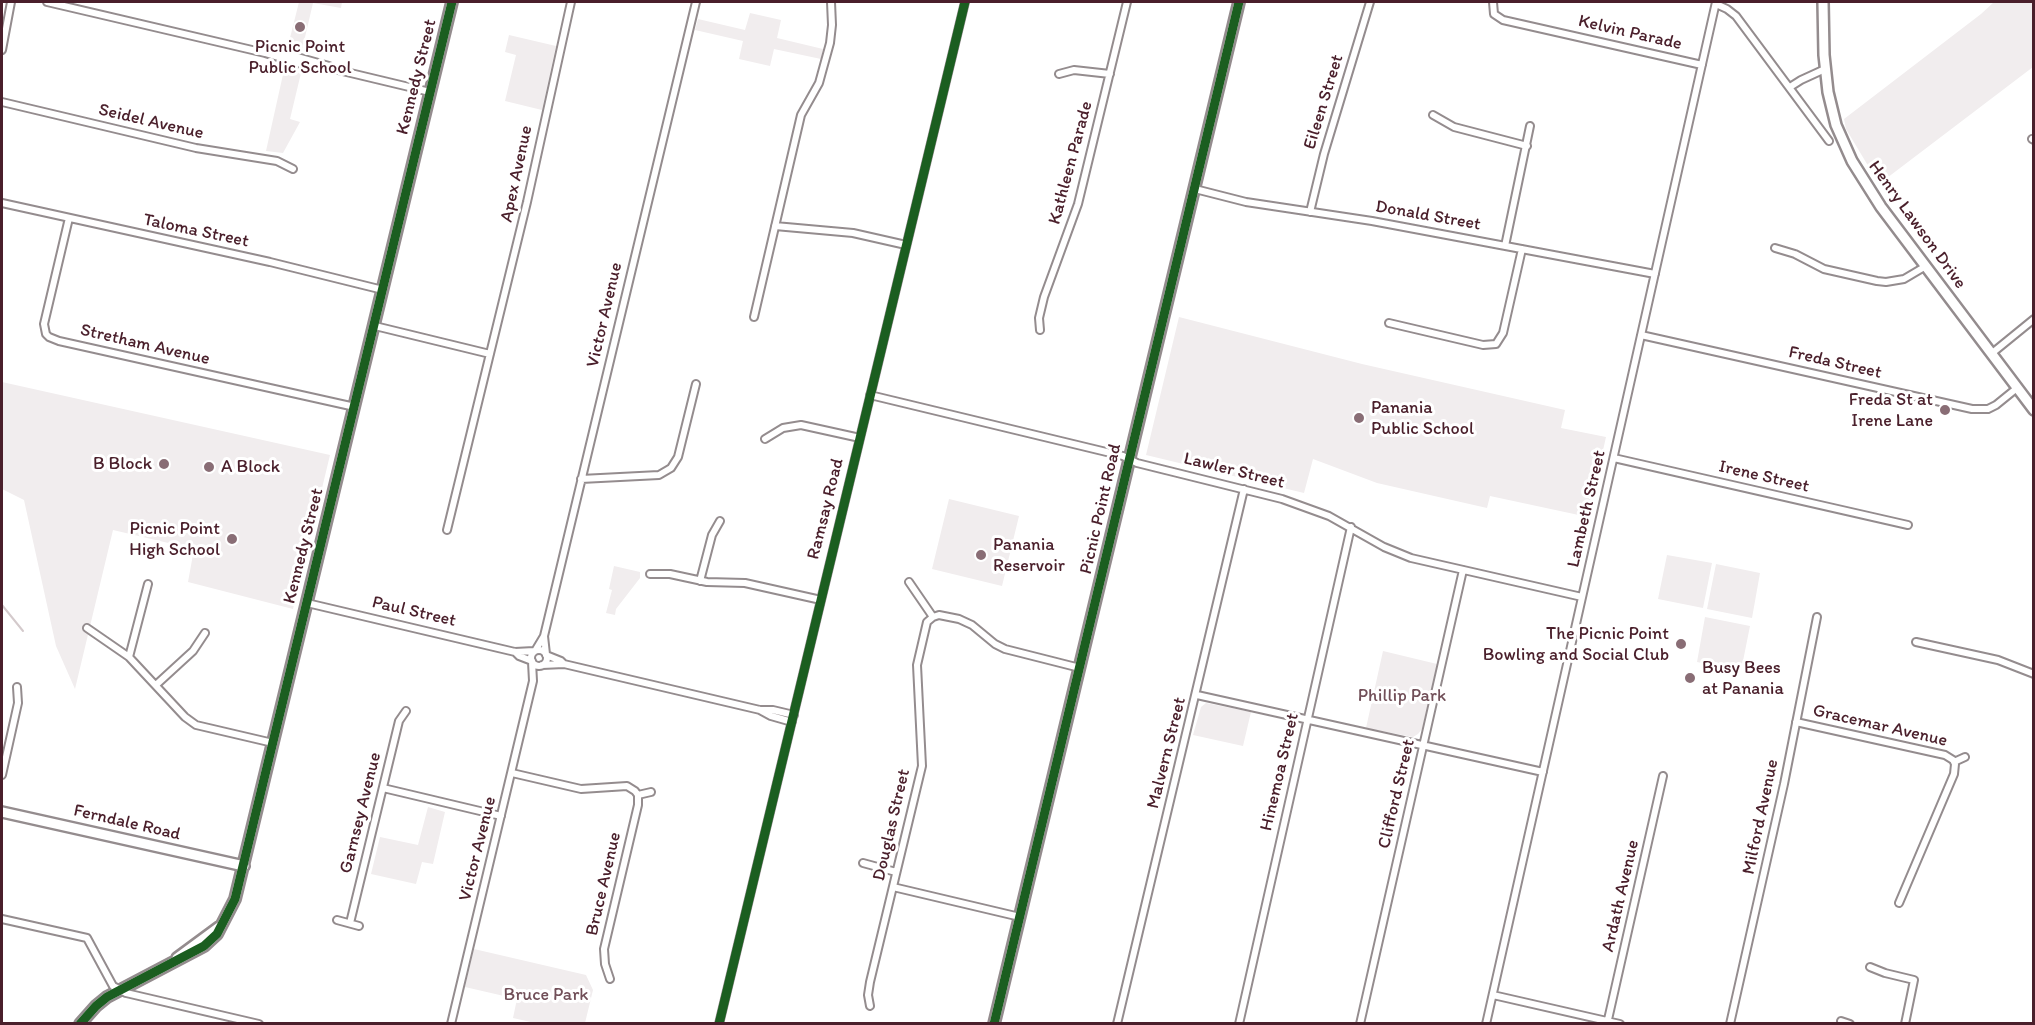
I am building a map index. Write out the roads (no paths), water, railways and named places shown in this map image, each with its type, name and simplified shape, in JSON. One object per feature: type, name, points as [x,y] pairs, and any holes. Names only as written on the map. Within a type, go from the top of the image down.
[{"type":"street","points":[[2,50],[11,2]]},
{"type":"street","points":[[46,2],[265,53],[297,57],[430,92]]},
{"type":"street","name":"Kennedy Street","points":[[80,1023],[96,1006],[120,990],[175,960],[219,926],[233,906],[452,2]]},
{"type":"street","name":"Apex Avenue","points":[[447,530],[527,202],[571,2]]},
{"type":"street","name":"Victor Avenue","points":[[535,651],[544,636],[696,2]]},
{"type":"street","points":[[754,317],[801,115],[823,70],[832,31],[831,2]]},
{"type":"street","name":"Ramsay Road","points":[[719,1023],[965,2]]},
{"type":"street","name":"Kathleen Parade","points":[[1040,330],[1039,318],[1044,297],[1076,212],[1127,2]]},
{"type":"street","name":"Picnic Point Road","points":[[994,1023],[1239,2]]},
{"type":"street","name":"Eileen Street","points":[[1310,212],[1326,147],[1370,2]]},
{"type":"street","name":"Kelvin Parade","points":[[1493,2],[1494,14],[1503,20],[1702,65]]},
{"type":"street","name":"Henry Lawson Drive","points":[[1823,2],[1825,69],[1834,117],[1848,153],[1871,193],[2034,410]]},
{"type":"street","points":[[1716,3],[1736,16],[1829,141]]},
{"type":"street","name":"Lambeth Street","points":[[1486,1023],[1716,3]]},
{"type":"street","points":[[1790,87],[1825,69]]},
{"type":"street","points":[[1059,74],[1074,70],[1110,74]]},
{"type":"street","name":"Seidel Avenue","points":[[2,102],[196,148],[276,161],[293,169]]},
{"type":"street","points":[[1433,115],[1454,128],[1527,146]]},
{"type":"street","points":[[1505,246],[1530,126]]},
{"type":"street","name":"Donald Street","points":[[1194,189],[1246,202],[1655,274]]},
{"type":"street","name":"Taloma Street","points":[[2,203],[383,290]]},
{"type":"street","name":"Stretham Avenue","points":[[69,218],[44,324],[49,337],[355,407]]},
{"type":"street","points":[[775,226],[853,233],[906,245]]},
{"type":"street","points":[[1775,248],[1795,254],[1824,269],[1876,281],[1904,279],[1926,266]]},
{"type":"street","points":[[1389,323],[1483,345],[1496,344],[1503,333],[1522,249]]},
{"type":"street","points":[[1991,354],[2034,319]]},
{"type":"street","points":[[375,326],[490,354]]},
{"type":"street","name":"Freda Street","points":[[1641,335],[1972,409],[1988,409],[2017,388]]},
{"type":"street","points":[[581,479],[659,475],[671,468],[678,457],[696,384]]},
{"type":"street","name":"Lawler Street","points":[[870,395],[1244,489],[1313,509],[1402,555],[1582,597]]},
{"type":"street","points":[[765,439],[783,428],[801,425],[860,438]]},
{"type":"street","name":"Irene Street","points":[[1614,458],[1908,525]]},
{"type":"street","name":"Malvern Street","points":[[1117,1023],[1197,695],[1244,489]]},
{"type":"street","points":[[700,581],[712,535],[720,521]]},
{"type":"street","name":"Hinemoa Street","points":[[1239,1023],[1351,527]]},
{"type":"street","name":"Clifford Street","points":[[1360,1023],[1462,570]]},
{"type":"street","points":[[650,574],[670,574],[700,581],[745,583],[821,600]]},
{"type":"street","points":[[909,582],[933,616],[944,615],[966,621],[995,644],[1010,651],[1080,668]]},
{"type":"street","points":[[129,657],[148,584]]},
{"type":"street","name":"Paul Street","points":[[307,603],[515,652],[535,651]]},
{"type":"street","name":"Douglas Street","points":[[870,1006],[868,995],[870,982],[922,766],[917,665],[925,626],[933,616]]},
{"type":"street","name":"Milford Avenue","points":[[1730,1023],[1817,617]]},
{"type":"street","points":[[87,628],[129,657],[157,684],[185,717],[196,725],[273,743]]},
{"type":"street","points":[[157,684],[193,651],[204,633]]},
{"type":"street","name":"Victor Avenue","points":[[544,636],[546,654]]},
{"type":"street","points":[[1916,642],[1998,660],[2034,674]]},
{"type":"street","points":[[564,664],[542,651],[535,651],[531,656],[532,662],[537,666],[564,664],[760,710],[773,710],[793,718]]},
{"type":"street","name":"Paul Street","points":[[515,652],[532,662]]},
{"type":"street","points":[[542,665],[546,662],[546,654]]},
{"type":"street","name":"Victor Avenue","points":[[451,1023],[533,681],[532,662]]},
{"type":"street","name":"Victor Avenue","points":[[533,681],[542,665]]},
{"type":"street","points":[[2,775],[18,703],[17,687]]},
{"type":"street","points":[[1197,695],[1543,772]]},
{"type":"street","name":"Garnsey Avenue","points":[[350,923],[399,721],[406,711]]},
{"type":"street","name":"Gracemar Avenue","points":[[1796,722],[1945,755],[1954,762],[1954,774],[1899,903]]},
{"type":"street","name":"Gracemar Avenue","points":[[1954,762],[1965,757]]},
{"type":"street","points":[[512,773],[575,788],[627,786],[638,795],[651,792]]},
{"type":"street","name":"Ardath Avenue","points":[[1608,1022],[1663,776]]},
{"type":"street","points":[[382,788],[501,816]]},
{"type":"street","name":"Bruce Avenue","points":[[610,979],[605,964],[604,949],[638,805],[638,795]]},
{"type":"street","name":"Ferndale Road","points":[[2,812],[244,866]]},
{"type":"street","points":[[863,863],[896,872]]},
{"type":"street","points":[[893,887],[1020,917]]},
{"type":"street","points":[[2,919],[87,938],[113,986],[126,993],[259,1023]]},
{"type":"street","points":[[337,920],[359,926]]},
{"type":"street","points":[[1870,967],[1914,980],[1905,1023]]},
{"type":"street","points":[[1493,994],[1620,1023]]},
{"type":"street","points":[[1841,1022],[1850,1023]]},
{"type":"waterway","points":[[2,605],[23,631]]},
{"type":"place","name":"Picnic Point Public School","points":[[300,27]]},
{"type":"place","name":"Freda St at Irene Lane","points":[[1945,410]]},
{"type":"place","name":"Panania Public School","points":[[1359,418]]},
{"type":"place","name":"B Block","points":[[164,464]]},
{"type":"place","name":"A Block","points":[[209,467]]},
{"type":"place","name":"Picnic Point High School","points":[[232,539]]},
{"type":"place","name":"Panania Reservoir","points":[[981,555]]},
{"type":"place","name":"The Picnic Point Bowling and Social Club","points":[[1681,644]]},
{"type":"place","name":"Busy Bees at Panania","points":[[1690,678]]},
{"type":"park label","name":"Phillip Park","points":[[1402,696]]},
{"type":"park label","name":"Bruce Park","points":[[546,995]]}]
